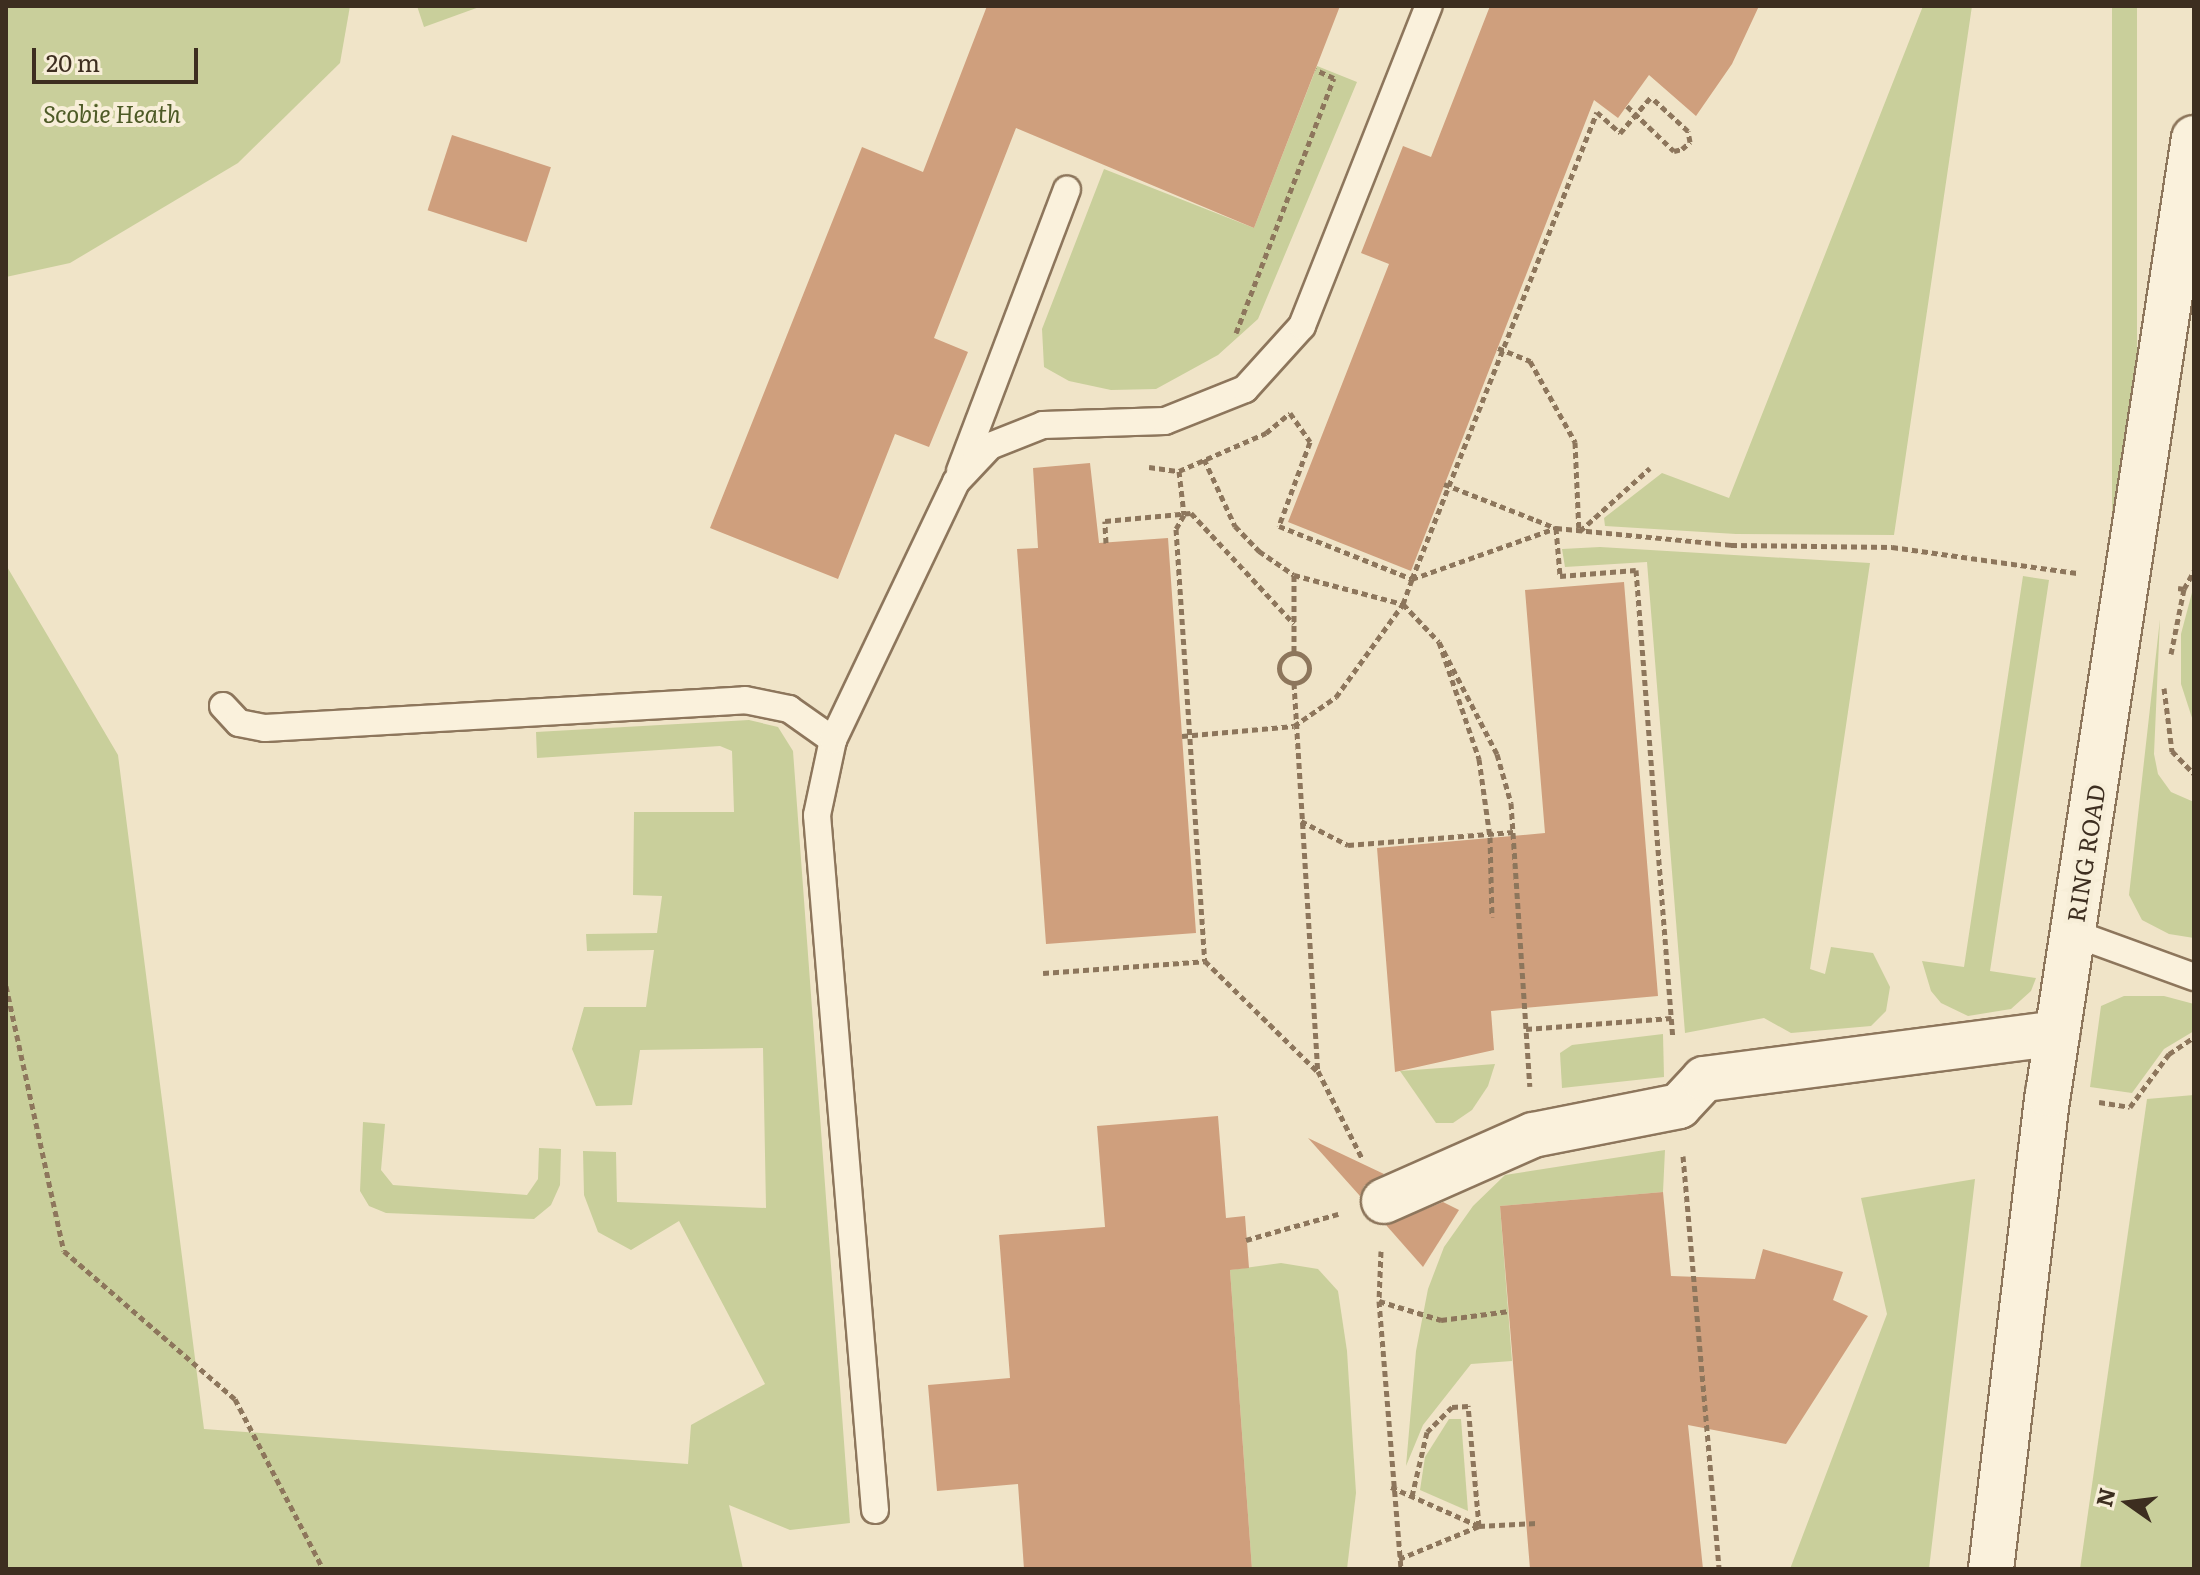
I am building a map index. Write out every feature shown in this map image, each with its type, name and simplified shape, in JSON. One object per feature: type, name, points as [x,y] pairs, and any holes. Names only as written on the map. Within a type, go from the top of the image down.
[{"type":"street","name":"RING ROAD","points":[[1991,1569],[2057,1033],[2194,138]]},
{"type":"street","points":[[1384,1201],[1533,1135],[1679,1106],[1704,1079],[2057,1033]]},
{"type":"lane","points":[[956,482],[990,446],[1043,425],[1165,421],[1245,389],[1302,326],[1429,6]]},
{"type":"lane","points":[[875,1510],[817,815],[833,740],[956,482],[1067,190]]},
{"type":"lane","points":[[223,706],[239,723],[265,728],[745,700],[789,709],[833,740]]},
{"type":"lane","points":[[2073,933],[2194,977]]},
{"type":"path","points":[[1233,342],[1334,78],[1316,70]]},
{"type":"path","points":[[1182,736],[1294,726],[1336,697],[1403,604],[1597,112],[1620,133],[1651,97],[1688,131],[1690,142],[1674,151],[1627,106]]},
{"type":"path","points":[[1498,348],[1530,361],[1575,442],[1579,532]]},
{"type":"path","points":[[1290,413],[1310,442],[1279,526],[1412,579],[1556,528]]},
{"type":"path","points":[[1204,459],[1235,526],[1294,575],[1403,604],[1439,642],[1497,754],[1513,832],[1533,1135]]},
{"type":"path","points":[[1579,532],[1650,468]]},
{"type":"path","points":[[1179,471],[1184,515],[1176,529],[1205,961],[1318,1071],[1384,1201],[1379,1301],[1390,1487],[1401,1569]]},
{"type":"path","points":[[1444,484],[1556,528],[1579,532],[1731,545],[1892,547],[2082,573]]},
{"type":"path","points":[[1106,543],[1105,521],[1191,513],[1294,624]]},
{"type":"path","points":[[1556,528],[1560,576],[1636,570],[1719,1569]]},
{"type":"path","points":[[2170,659],[2184,589],[2194,571]]},
{"type":"path","points":[[1294,575],[1294,652]]},
{"type":"path","points":[[2167,586],[2184,589]]},
{"type":"path","points":[[1439,642],[1479,759],[1490,837],[1492,917]]},
{"type":"path","points":[[1294,652],[1280,663],[1279,672],[1294,683]]},
{"type":"path","points":[[1294,652],[1309,663],[1308,673],[1294,683]]},
{"type":"path","points":[[2167,673],[2172,751],[2194,774]]},
{"type":"path","points":[[1294,683],[1294,726],[1318,1071]]},
{"type":"path","points":[[1300,820],[1348,845],[1513,832]]},
{"type":"path","points":[[1043,973],[1205,961]]},
{"type":"path","points":[[6,986],[64,1251],[235,1399],[323,1569]]},
{"type":"path","points":[[1526,1029],[1672,1018]]},
{"type":"path","points":[[2094,1101],[2130,1107],[2169,1054],[2194,1037]]},
{"type":"path","points":[[1246,1240],[1384,1201]]},
{"type":"path","points":[[1379,1301],[1441,1320],[1509,1311]]},
{"type":"path","points":[[1412,1496],[1427,1432],[1452,1407],[1468,1406],[1479,1526]]},
{"type":"path","points":[[1390,1487],[1479,1526]]},
{"type":"path","points":[[1399,1559],[1479,1526],[1537,1523]]},
{"type":"green space","name":"Scobie Heath","points":[[6,6],[350,6],[340,63],[238,163],[70,263],[6,277]]},
{"type":"green space","points":[[417,6],[482,6],[424,27]]},
{"type":"green space","points":[[1923,6],[1972,6],[1894,535],[1736,534],[1605,526],[1604,518],[1662,473],[1729,498]]},
{"type":"green space","points":[[2112,6],[2137,6],[2137,561],[2112,561]]},
{"type":"green space","points":[[1317,66],[1357,82],[1258,319],[1218,355],[1156,389],[1111,390],[1069,381],[1044,367],[1042,329],[1104,169],[1254,228]]},
{"type":"green space","points":[[1600,547],[1870,563],[1810,969],[1825,974],[1831,947],[1873,953],[1890,987],[1886,1011],[1871,1026],[1791,1033],[1764,1018],[1685,1033],[1647,562],[1565,567],[1562,549]]},
{"type":"green space","points":[[6,565],[118,755],[204,1429],[688,1464],[691,1425],[765,1384],[679,1221],[631,1250],[598,1232],[584,1195],[583,1151],[616,1152],[617,1202],[766,1208],[763,1048],[640,1050],[632,1105],[596,1106],[572,1049],[584,1007],[646,1007],[654,950],[587,951],[586,934],[657,933],[662,896],[633,895],[634,812],[734,812],[732,751],[720,746],[537,758],[536,732],[749,720],[778,727],[793,751],[850,1523],[790,1530],[729,1505],[743,1569],[6,1569]]},
{"type":"green space","points":[[2023,576],[2049,580],[1990,971],[2036,978],[2031,991],[2011,1009],[1968,1016],[1941,1003],[1931,991],[1922,961],[1964,967]]},
{"type":"green space","points":[[2194,585],[2194,724],[2181,684],[2181,634]]},
{"type":"green space","points":[[2160,619],[2154,754],[2158,774],[2171,792],[2194,802],[2194,938],[2169,934],[2142,920],[2129,895]]},
{"type":"green space","points":[[2124,996],[2164,996],[2194,1004],[2194,1031],[2164,1049],[2132,1093],[2090,1087],[2101,1006]]},
{"type":"green space","points":[[1663,1034],[1664,1077],[1562,1088],[1560,1053],[1572,1045]]},
{"type":"green space","points":[[1495,1064],[1488,1086],[1472,1110],[1453,1123],[1436,1123],[1400,1071]]},
{"type":"green space","points":[[2194,1095],[2194,1569],[2080,1569],[2147,1099]]},
{"type":"green space","points":[[363,1122],[385,1124],[381,1170],[393,1185],[527,1195],[538,1179],[539,1148],[561,1149],[560,1185],[551,1205],[534,1219],[386,1213],[369,1206],[360,1191]]},
{"type":"green space","points":[[1665,1150],[1663,1192],[1500,1206],[1512,1361],[1471,1364],[1423,1425],[1406,1466],[1416,1351],[1428,1289],[1444,1247],[1473,1206],[1505,1175]]},
{"type":"green space","points":[[1975,1179],[1929,1569],[1790,1569],[1887,1314],[1861,1198]]},
{"type":"green space","points":[[1281,1263],[1318,1269],[1338,1291],[1347,1351],[1356,1493],[1347,1569],[1252,1569],[1230,1270]]},
{"type":"green space","points":[[1449,1419],[1461,1419],[1468,1511],[1420,1490],[1425,1457]]},
{"type":"building","points":[[987,6],[1340,6],[1254,228],[1016,128],[934,338],[968,352],[929,447],[895,434],[838,579],[710,528],[862,147],[923,172]]},
{"type":"building","points":[[1490,6],[1759,6],[1732,64],[1696,116],[1649,75],[1618,118],[1594,100],[1411,571],[1288,522],[1389,264],[1361,253],[1403,146],[1431,157]]},
{"type":"building","points":[[452,135],[551,167],[526,242],[428,210]]},
{"type":"building","points":[[1090,463],[1099,543],[1168,538],[1196,933],[1046,944],[1017,549],[1038,548],[1033,468]]},
{"type":"building","points":[[1624,582],[1658,996],[1491,1011],[1494,1050],[1395,1072],[1377,848],[1545,833],[1525,590]]},
{"type":"building","points":[[1218,1116],[1226,1218],[1245,1216],[1249,1268],[1230,1270],[1252,1569],[1024,1569],[1018,1484],[937,1491],[928,1385],[1010,1378],[999,1235],[1105,1227],[1097,1126]]},
{"type":"building","points":[[1308,1138],[1384,1174],[1364,1186],[1360,1196]]},
{"type":"building","points":[[1663,1192],[1671,1276],[1755,1279],[1763,1249],[1843,1272],[1833,1300],[1868,1316],[1786,1444],[1688,1425],[1703,1569],[1530,1569],[1500,1206]]},
{"type":"building","points":[[1443,1202],[1459,1210],[1423,1267],[1386,1225]]}]
